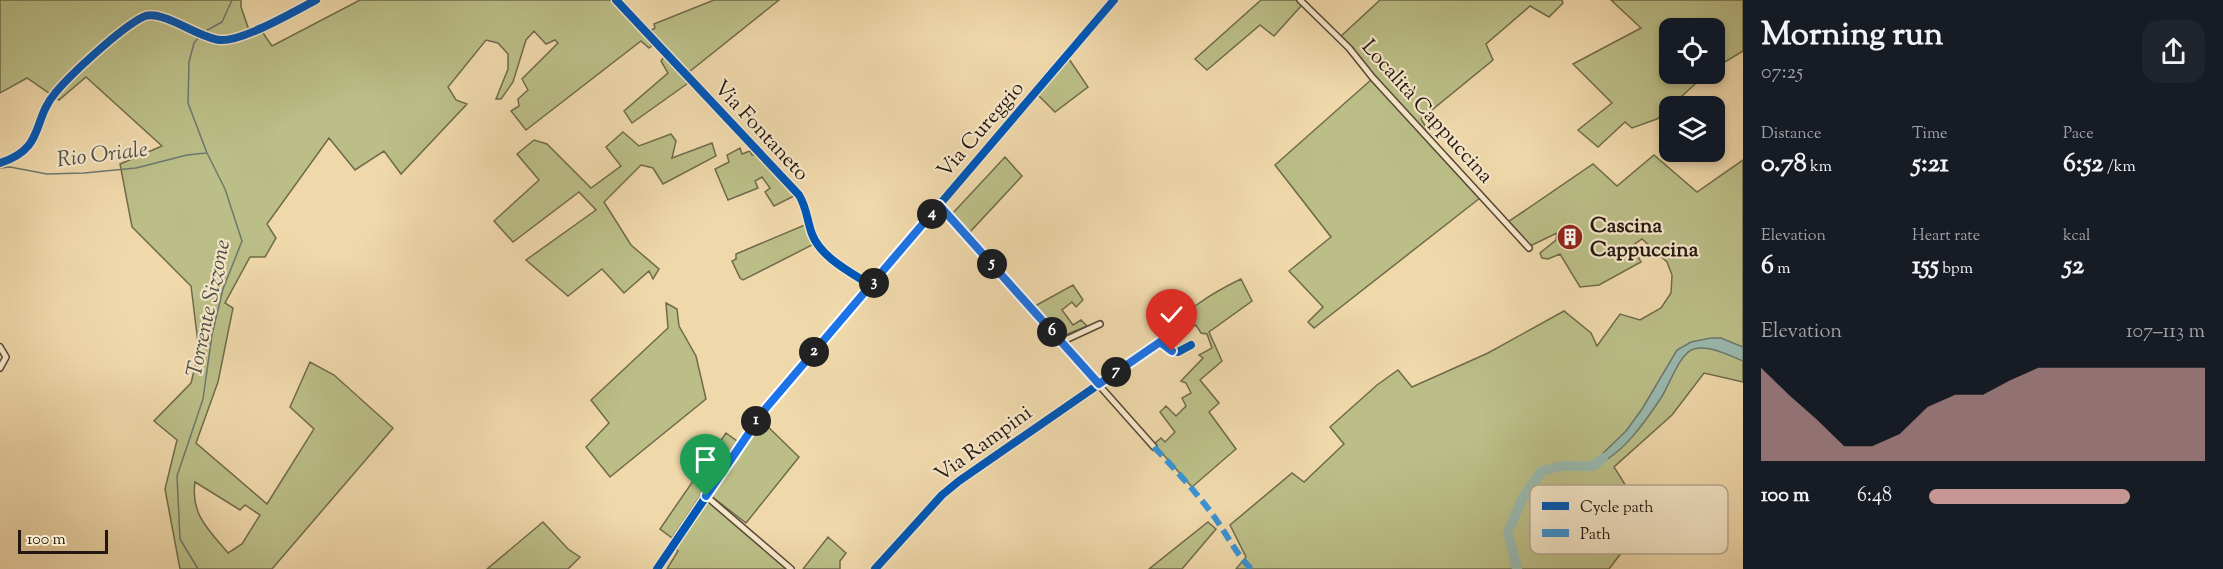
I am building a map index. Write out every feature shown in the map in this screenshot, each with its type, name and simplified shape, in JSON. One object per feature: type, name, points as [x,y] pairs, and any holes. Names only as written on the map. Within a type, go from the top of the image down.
[{"type":"main road","name":"Via Cureggio","points":[[657,569],[766,408],[1114,0]]},
{"type":"street","points":[[0,163],[20,155],[30,146],[46,107],[56,92],[108,43],[144,16],[155,16],[222,40],[258,29],[316,0]]},
{"type":"street","name":"Via Fontaneto","points":[[616,0],[799,195],[818,246],[872,286]]},
{"type":"street","name":"Località Cappuccina","points":[[1300,0],[1348,48],[1529,248]]},
{"type":"street","points":[[939,205],[1154,447]]},
{"type":"street","points":[[1061,342],[1101,324]]},
{"type":"street","name":"Via Rampini","points":[[875,569],[942,495],[986,461],[1160,342],[1165,344],[1168,350],[1178,352],[1191,345]]},
{"type":"street","points":[[0,347],[6,357],[0,368]]},
{"type":"street","points":[[706,496],[791,569]]},
{"type":"green space","points":[[0,0],[241,0],[241,7],[249,30],[263,33],[272,46],[360,0],[613,0],[655,43],[649,48],[641,41],[526,130],[511,111],[519,106],[518,99],[528,90],[522,79],[558,43],[555,40],[546,44],[534,31],[526,40],[513,82],[501,99],[496,99],[508,69],[508,54],[498,43],[486,40],[448,87],[456,100],[467,104],[401,174],[384,151],[355,170],[329,138],[267,224],[276,238],[265,257],[250,257],[225,303],[233,308],[218,382],[196,443],[267,504],[314,429],[290,407],[310,362],[334,375],[393,428],[272,569],[180,569],[165,489],[177,440],[154,421],[191,383],[199,351],[191,286],[132,227],[120,164],[162,146],[86,77],[59,100],[27,78],[0,93]],"holes":[[[195,482],[240,510],[245,505],[260,515],[242,544],[228,553],[202,521],[195,503]]]},
{"type":"green space","points":[[714,0],[779,0],[689,72],[650,31],[655,28],[654,24]]},
{"type":"green space","points":[[1261,0],[1298,0],[1302,5],[1274,36],[1260,25],[1207,70],[1195,59]]},
{"type":"green space","points":[[1380,0],[1562,0],[1563,3],[1549,17],[1530,6],[1486,44],[1493,60],[1421,119],[1426,127],[1425,132],[1340,37]]},
{"type":"green space","points":[[1611,0],[1743,0],[1743,51],[1725,62],[1725,18],[1659,18],[1659,84],[1695,84],[1682,96],[1659,96],[1659,117],[1657,119],[1632,128],[1625,122],[1598,147],[1578,130],[1612,103],[1573,64],[1641,28]]},
{"type":"green space","points":[[666,54],[691,81],[632,123],[624,111],[668,73],[661,61]]},
{"type":"green space","points":[[1069,59],[1088,87],[1055,112],[1038,95]]},
{"type":"green space","points":[[1372,79],[1480,198],[1314,328],[1308,322],[1323,307],[1289,271],[1331,237],[1275,165]]},
{"type":"green space","points":[[623,132],[639,146],[671,134],[676,141],[672,158],[712,143],[716,156],[663,184],[653,168],[641,165],[604,202],[631,245],[659,269],[653,279],[649,271],[624,293],[602,269],[568,296],[526,260],[596,210],[579,192],[513,242],[494,221],[539,180],[517,154],[534,140],[547,144],[591,188],[621,166],[606,147]]},
{"type":"green space","points":[[740,148],[742,154],[750,151],[752,155],[758,155],[796,195],[774,206],[765,192],[770,188],[762,177],[755,181],[758,188],[728,200],[715,169],[729,162],[727,155]]},
{"type":"green space","points":[[1654,155],[1659,162],[1662,162],[1697,192],[1743,160],[1743,382],[1704,373],[1672,415],[1614,467],[1625,485],[1530,485],[1530,554],[1620,554],[1609,569],[1236,569],[1246,557],[1230,525],[1292,473],[1304,482],[1344,444],[1330,427],[1377,385],[1398,370],[1412,387],[1488,353],[1564,311],[1591,333],[1597,346],[1620,314],[1640,320],[1661,308],[1671,293],[1672,275],[1667,262],[1642,239],[1632,246],[1641,262],[1599,285],[1580,287],[1560,254],[1548,259],[1542,258],[1540,253],[1556,240],[1557,233],[1530,246],[1508,222],[1593,164],[1617,186]]},
{"type":"green space","points":[[1005,157],[1022,176],[968,234],[952,214]]},
{"type":"green space","points":[[807,224],[814,244],[743,280],[740,278],[732,261],[736,259],[736,254]]},
{"type":"green space","points":[[1241,279],[1252,301],[1209,332],[1222,361],[1200,380],[1219,403],[1209,412],[1236,449],[1192,487],[1154,444],[1161,438],[1165,442],[1175,432],[1160,412],[1166,406],[1176,416],[1186,406],[1182,398],[1191,393],[1186,383],[1181,381],[1203,358],[1199,355],[1212,348],[1207,334],[1201,333],[1196,325],[1166,340],[1177,321],[1198,304]]},
{"type":"green space","points":[[1073,285],[1083,300],[1076,307],[1072,302],[1062,310],[1073,325],[1081,320],[1087,326],[1063,336],[1035,306]]},
{"type":"green space","points":[[666,303],[677,309],[679,326],[696,356],[706,399],[610,477],[586,447],[609,423],[591,400],[668,328]]},
{"type":"green space","points":[[761,420],[799,457],[746,523],[711,496]]},
{"type":"green space","points":[[726,433],[737,441],[672,538],[660,529]]},
{"type":"green space","points":[[707,500],[789,569],[667,569],[678,551],[675,548]]},
{"type":"green space","points":[[543,522],[568,549],[580,557],[568,569],[487,569]]},
{"type":"green space","points":[[1208,522],[1216,529],[1182,569],[1149,569]]},
{"type":"green space","points":[[828,537],[846,553],[840,561],[840,569],[803,569]]},
{"type":"water","points":[[1721,338],[1743,347],[1743,361],[1706,348],[1689,351],[1640,428],[1623,447],[1593,466],[1599,457],[1626,431],[1642,409],[1677,350],[1691,342]]},
{"type":"waterway","name":"Torrente Sizzone","points":[[202,33],[222,22],[232,0]]},
{"type":"waterway","name":"Torrente Sizzone","points":[[198,569],[180,539],[177,476],[203,399],[212,335],[223,289],[242,241],[225,189],[207,153],[188,103],[189,62],[194,43],[199,37]]},
{"type":"waterway","name":"Rio Oriale","points":[[0,168],[10,167],[47,174],[84,173],[136,168],[187,155],[206,153]]},
{"type":"waterway","points":[[1532,485],[1542,471],[1561,466],[1593,466],[1603,458]]},
{"type":"waterway","points":[[1517,569],[1508,532],[1522,499],[1530,488]]},
{"type":"marked path","points":[[1154,447],[1206,506],[1251,569]]},
{"type":"cycle path","points":[[0,163],[25,150],[36,133],[48,103],[63,84],[110,40],[143,17],[151,15],[160,17],[220,40],[241,36],[268,25],[316,0]]},
{"type":"cycle path","points":[[616,0],[799,195],[812,234],[822,250],[838,264],[872,286]]},
{"type":"cycle path","points":[[657,569],[766,408],[1114,0]]},
{"type":"cycle path","points":[[875,569],[942,495],[959,481],[1157,344],[1165,344],[1168,350],[1178,352],[1191,345]]},
{"type":"place","name":"Cascina Cappuccina","points":[[1570,237]]},
{"type":"route","points":[[706,496],[766,408],[939,205],[1099,384],[1160,342],[1172,351]]}]
